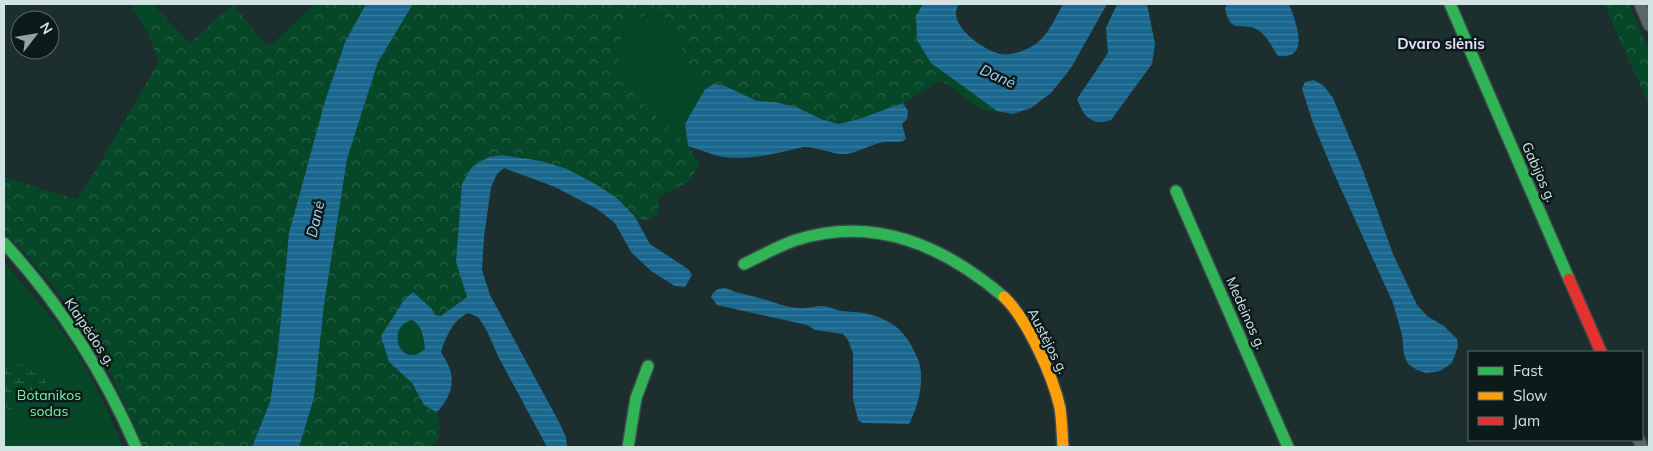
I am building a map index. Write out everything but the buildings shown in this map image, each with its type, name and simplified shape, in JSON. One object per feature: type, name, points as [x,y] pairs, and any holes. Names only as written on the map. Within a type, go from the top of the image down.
[{"type":"street","name":"Gabijos g.","points":[[1450,4],[1601,351]]},
{"type":"street","points":[[1640,4],[1649,25]]},
{"type":"street","name":"Medeinos g.","points":[[1176,191],[1288,447]]},
{"type":"street","name":"Austėjos g.","points":[[744,264],[790,242],[835,233],[874,231],[910,239],[944,252],[973,271],[1011,303],[1024,323],[1052,382],[1060,409],[1063,447]]},
{"type":"street","name":"Klaipėdos g.","points":[[4,243],[36,280],[80,338],[112,395],[136,447]]},
{"type":"street","points":[[628,447],[636,398],[648,366]]},
{"type":"green space","points":[[130,4],[155,4],[159,11],[147,31]]},
{"type":"green space","points":[[233,4],[265,44],[271,45],[315,4],[366,4],[345,42],[325,101],[289,233],[278,349],[270,402],[252,447],[143,447],[132,419],[100,354],[76,317],[48,281],[4,232],[4,177],[78,200],[159,62],[147,31],[159,11],[190,43]]},
{"type":"green space","points":[[413,4],[923,4],[916,17],[931,63],[997,111],[982,109],[940,81],[903,103],[859,119],[838,124],[821,119],[796,107],[775,102],[757,101],[714,84],[705,89],[692,80],[682,62],[682,39],[673,23],[661,14],[647,14],[630,23],[622,34],[618,63],[625,81],[638,99],[688,146],[700,165],[687,183],[659,197],[658,214],[645,221],[635,217],[618,199],[516,158],[502,155],[462,184],[456,262],[467,297],[441,316],[435,315],[432,309],[404,300],[389,362],[412,383],[424,405],[437,412],[440,431],[438,439],[432,447],[299,447],[314,398],[324,305],[347,159],[378,62]]},
{"type":"green space","points":[[1604,4],[1629,4],[1649,50],[1649,105]]},
{"type":"green space","points":[[647,14],[659,15],[674,23],[682,39],[681,60],[684,67],[691,78],[705,89],[685,124],[688,146],[646,109],[621,74],[618,63],[625,30],[631,23]]},
{"type":"green space","name":"Botanikos sodas","points":[[4,262],[44,308],[72,345],[98,391],[123,447],[4,447]]},
{"type":"green space","points":[[412,320],[420,328],[426,349],[417,354],[409,354],[403,351],[397,338],[403,324]]},
{"type":"green space","points":[[4,361],[10,368],[22,364],[44,379],[51,397],[50,401],[45,402],[31,398],[25,401],[24,408],[15,413],[7,408],[4,403]]},
{"type":"water","name":"Danė","points":[[366,4],[413,4],[378,62],[347,159],[324,305],[314,398],[299,447],[252,447],[270,402],[278,349],[289,233],[325,101],[345,42]]},
{"type":"water","name":"Danė","points":[[923,4],[959,4],[956,11],[957,21],[966,33],[991,51],[1005,54],[1023,51],[1042,39],[1063,4],[1107,4],[1071,68],[1051,93],[1031,108],[1013,114],[997,111],[931,63],[917,40],[916,16]]},
{"type":"water","points":[[1117,4],[1147,4],[1155,44],[1152,64],[1111,120],[1098,122],[1093,121],[1082,111],[1077,99],[1108,53],[1106,28]]},
{"type":"water","points":[[1227,4],[1289,4],[1297,29],[1298,46],[1295,52],[1288,56],[1278,56],[1261,32],[1252,28],[1234,25],[1227,17],[1225,8]]},
{"type":"water","points":[[1314,80],[1324,86],[1333,98],[1362,168],[1393,254],[1417,305],[1427,316],[1444,326],[1457,339],[1458,346],[1452,363],[1440,371],[1426,373],[1417,370],[1408,364],[1404,355],[1402,335],[1393,303],[1313,123],[1302,89],[1305,82]]},
{"type":"water","points":[[714,84],[725,86],[757,101],[775,102],[796,107],[821,119],[838,124],[859,119],[903,103],[908,111],[907,119],[902,124],[906,139],[899,142],[879,143],[846,154],[804,147],[751,157],[729,158],[718,156],[688,146],[685,124],[705,89]]},
{"type":"water","points":[[502,155],[541,161],[567,169],[599,186],[618,199],[635,217],[650,244],[688,269],[692,275],[685,287],[675,286],[651,271],[631,252],[615,223],[597,209],[555,187],[504,168],[497,174],[491,187],[484,237],[482,270],[490,295],[559,422],[566,437],[567,447],[547,447],[478,317],[468,313],[463,316],[454,324],[445,340],[441,352],[448,365],[452,379],[448,397],[437,412],[424,405],[412,383],[389,362],[381,336],[404,300],[413,292],[432,309],[435,315],[441,316],[467,297],[456,262],[462,184],[472,167],[489,157]],"holes":[[[412,320],[422,332],[425,349],[416,354],[409,355],[403,351],[397,338],[404,324]]]},
{"type":"water","points":[[721,288],[790,307],[825,306],[841,311],[864,313],[883,319],[897,328],[903,333],[913,348],[921,373],[918,400],[909,424],[863,423],[858,420],[853,399],[853,353],[848,340],[843,334],[815,330],[807,325],[717,305],[711,297],[712,295]]},
{"type":"traffic: fast","points":[[1450,4],[1569,279]]},
{"type":"traffic: fast","points":[[1176,191],[1288,447]]},
{"type":"traffic: fast","points":[[744,264],[789,242],[825,233],[853,231],[881,234],[907,240],[933,250],[957,263],[1004,297]]},
{"type":"traffic: fast","points":[[4,243],[44,290],[79,339],[109,392],[136,447]]},
{"type":"traffic: fast","points":[[628,447],[636,398],[648,366]]},
{"type":"traffic: slow","points":[[1004,297],[1030,333],[1052,380],[1060,408],[1063,447]]},
{"type":"traffic: jam","points":[[1569,279],[1601,351]]},
{"type":"district","name":"Dvaro slėnis","points":[[1441,43]]}]
